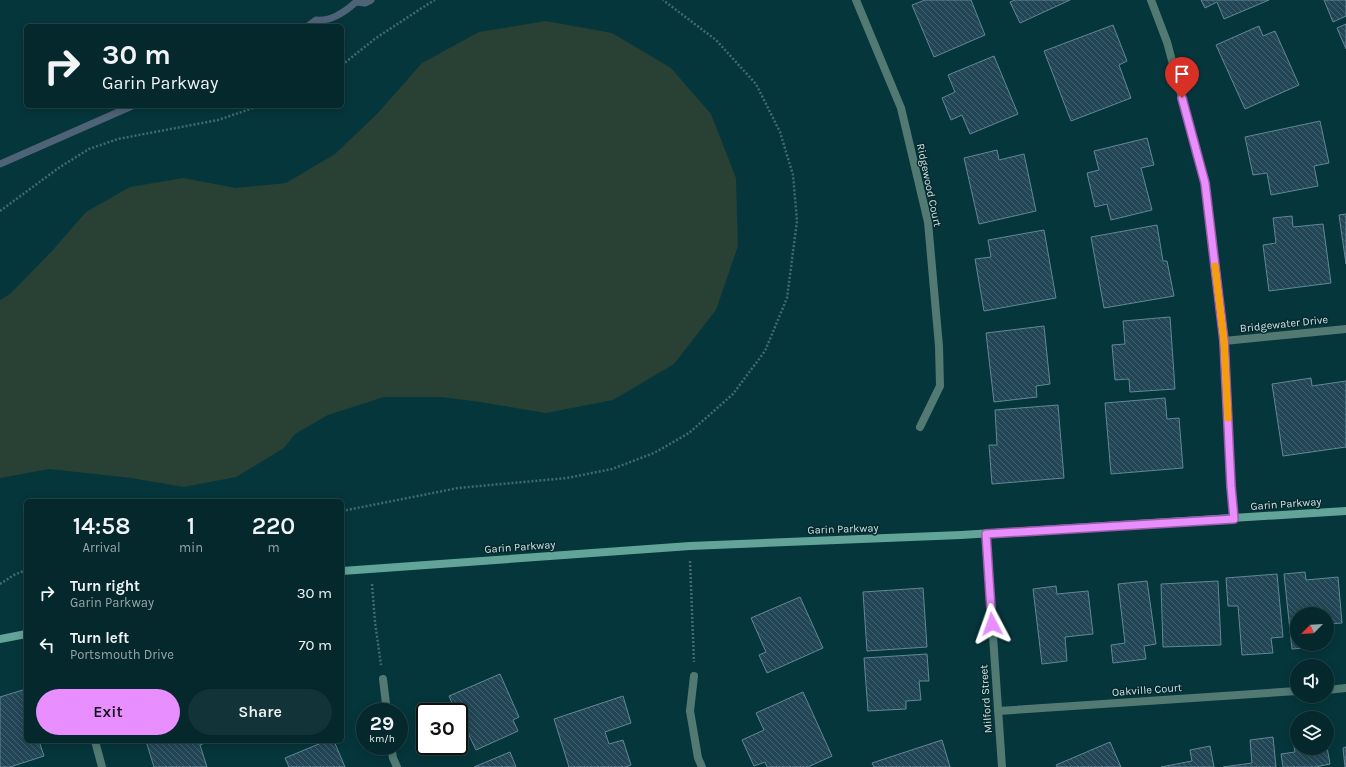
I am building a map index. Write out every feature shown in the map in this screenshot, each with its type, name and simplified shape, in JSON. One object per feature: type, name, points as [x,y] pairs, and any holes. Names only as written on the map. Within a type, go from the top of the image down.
[{"type":"street","name":"Ridgewood Court","points":[[856,0],[901,108],[928,222],[939,346],[940,386],[920,427]]},
{"type":"street","points":[[1151,0],[1167,42],[1205,183],[1224,341],[1234,519]]},
{"type":"street","name":"Bridgewater Drive","points":[[1224,341],[1346,329]]},
{"type":"street","name":"Garin Parkway","points":[[344,572],[690,546],[986,534],[1346,512]]},
{"type":"street","name":"Milford Street","points":[[986,534],[1002,767]]},
{"type":"street","points":[[0,639],[24,634]]},
{"type":"street","points":[[694,676],[690,711],[698,758],[702,767]]},
{"type":"street","points":[[383,679],[386,703]]},
{"type":"street","points":[[1334,689],[1346,688]]},
{"type":"street","name":"Oakville Court","points":[[998,711],[1290,691]]},
{"type":"street","points":[[96,743],[102,767]]},
{"type":"street","points":[[392,755],[397,767]]},
{"type":"path","points":[[344,62],[376,38],[435,0]]},
{"type":"path","points":[[344,511],[458,488],[567,478],[619,466],[654,453],[689,433],[733,394],[764,351],[787,298],[797,221],[793,175],[780,132],[756,84],[716,40],[663,0]]},
{"type":"path","points":[[0,211],[60,167],[89,149],[118,139],[218,120],[253,108]]},
{"type":"path","points":[[690,546],[694,676]]},
{"type":"path","points":[[371,569],[375,622],[383,679]]},
{"type":"path","points":[[0,584],[24,571]]},
{"type":"green space","points":[[546,21],[612,33],[671,68],[711,114],[736,178],[738,246],[716,310],[674,364],[613,400],[546,413],[442,397],[384,397],[328,415],[295,434],[284,448],[236,477],[184,487],[131,478],[49,469],[0,478],[0,300],[10,294],[51,252],[86,212],[130,187],[183,178],[236,188],[286,183],[335,154],[377,114],[422,63],[479,32]]},
{"type":"building","points":[[925,0],[971,0],[985,35],[934,57],[912,5]]},
{"type":"building","points":[[1015,0],[1070,0],[1020,23],[1010,2]]},
{"type":"building","points":[[1201,0],[1269,0],[1224,19],[1217,2],[1205,8]]},
{"type":"building","points":[[1324,0],[1346,0],[1346,16],[1333,22]]},
{"type":"building","points":[[1346,24],[1346,49],[1337,28]]},
{"type":"building","points":[[1113,25],[1127,61],[1119,65],[1131,98],[1071,121],[1044,51]]},
{"type":"building","points":[[1259,26],[1263,36],[1275,31],[1299,85],[1245,109],[1216,45]]},
{"type":"building","points":[[994,56],[1018,114],[970,134],[962,115],[951,120],[942,98],[955,92],[948,75]]},
{"type":"building","points":[[1320,121],[1329,163],[1314,166],[1318,186],[1271,195],[1267,173],[1253,175],[1245,137]]},
{"type":"building","points":[[1147,138],[1154,165],[1141,168],[1152,210],[1111,220],[1107,204],[1095,207],[1087,173],[1099,170],[1094,151]]},
{"type":"building","points":[[997,150],[999,160],[1024,154],[1036,211],[979,224],[964,158]]},
{"type":"building","points":[[1346,214],[1346,264],[1339,215]]},
{"type":"building","points":[[1292,216],[1293,227],[1323,224],[1331,283],[1269,291],[1263,245],[1276,243],[1273,218]]},
{"type":"building","points":[[1157,225],[1163,261],[1167,261],[1174,296],[1104,308],[1091,237]]},
{"type":"building","points":[[1044,230],[1056,298],[984,311],[975,259],[991,257],[988,240]]},
{"type":"building","points":[[1170,317],[1175,389],[1130,392],[1129,379],[1115,380],[1112,345],[1125,344],[1123,321]]},
{"type":"building","points":[[1044,326],[1050,384],[1036,386],[1037,397],[994,402],[986,333]]},
{"type":"building","points":[[1311,378],[1312,386],[1346,381],[1346,447],[1283,456],[1272,384]]},
{"type":"building","points":[[1165,398],[1167,419],[1179,418],[1183,468],[1111,474],[1105,403]]},
{"type":"building","points":[[1058,405],[1064,478],[992,484],[989,445],[997,445],[995,410]]},
{"type":"building","points":[[1305,572],[1306,580],[1338,577],[1342,623],[1334,624],[1334,607],[1290,607],[1290,630],[1284,574]]},
{"type":"building","points":[[1277,574],[1283,637],[1271,638],[1273,653],[1242,655],[1238,606],[1228,606],[1226,578]]},
{"type":"building","points":[[1147,581],[1156,644],[1144,646],[1146,659],[1113,663],[1111,645],[1125,643],[1118,584]]},
{"type":"building","points":[[1218,581],[1221,645],[1163,647],[1161,584]]},
{"type":"building","points":[[1056,586],[1057,594],[1088,591],[1093,634],[1065,637],[1067,661],[1042,664],[1033,589]]},
{"type":"building","points":[[923,588],[927,647],[867,651],[863,592]]},
{"type":"building","points":[[800,597],[823,648],[767,673],[759,655],[766,652],[751,618]]},
{"type":"building","points":[[927,654],[929,681],[919,681],[921,700],[906,701],[906,709],[868,711],[864,658]]},
{"type":"building","points":[[500,674],[519,717],[513,720],[518,731],[476,750],[468,733],[468,703],[452,703],[449,696]]},
{"type":"building","points":[[24,690],[24,743],[40,743],[44,756],[10,767],[0,767],[0,697]]},
{"type":"building","points":[[803,692],[832,756],[808,767],[767,767],[765,762],[754,766],[742,740],[764,730],[756,713]]},
{"type":"building","points":[[623,696],[631,723],[605,732],[609,744],[623,740],[631,765],[626,767],[569,767],[554,719]]},
{"type":"building","points":[[1273,737],[1276,767],[1223,767],[1252,763],[1250,740]]},
{"type":"building","points":[[942,740],[950,767],[874,767],[872,763]]},
{"type":"building","points":[[1110,742],[1121,767],[1057,767],[1056,765]]},
{"type":"building","points":[[147,743],[204,743],[200,745],[207,767],[154,767]]},
{"type":"building","points":[[321,743],[335,743],[345,767],[289,767],[285,758]]},
{"type":"building","points":[[1210,746],[1214,767],[1161,767],[1192,761],[1190,750]]},
{"type":"building","points":[[1346,747],[1346,767],[1345,767],[1343,748]]},
{"type":"building","points":[[510,752],[516,767],[474,767]]},
{"type":"building","points":[[1290,753],[1290,755],[1328,755],[1330,764],[1315,767],[1283,767],[1281,754]]},
{"type":"waterway","points":[[311,24],[316,20],[338,16],[356,2],[365,3],[371,0]]},
{"type":"waterway","points":[[0,164],[127,108]]},
{"type":"slow traffic","points":[[1215,266],[1224,341],[1228,418]]},
{"type":"route","points":[[992,624],[986,534],[1234,519],[1224,341],[1205,183],[1182,98]]}]
